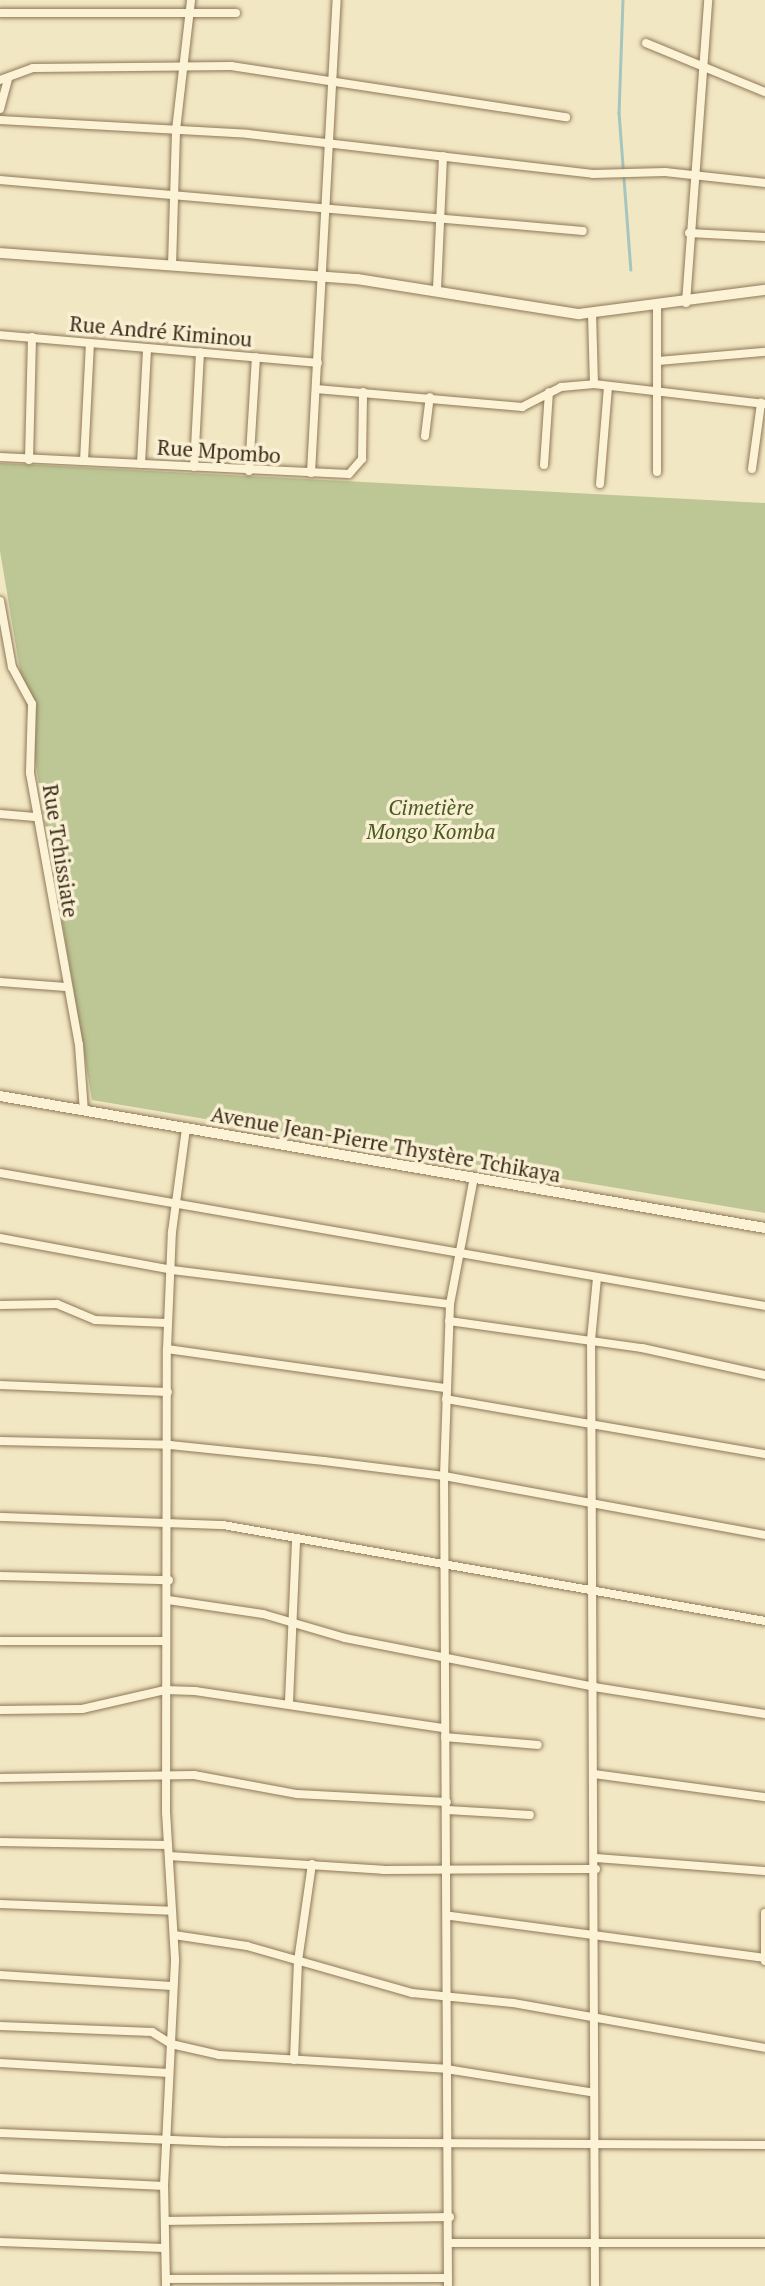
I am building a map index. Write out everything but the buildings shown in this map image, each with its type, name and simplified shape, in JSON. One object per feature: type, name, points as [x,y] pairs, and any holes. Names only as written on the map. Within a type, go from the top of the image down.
[{"type":"street","points":[[172,265],[176,130],[191,0]]},
{"type":"street","points":[[311,473],[318,363],[325,143],[337,0]]},
{"type":"street","points":[[686,303],[708,0]]},
{"type":"street","points":[[0,13],[190,10],[236,13]]},
{"type":"street","points":[[646,43],[705,70],[765,92]]},
{"type":"street","points":[[0,109],[4,80],[33,68],[182,65],[329,80],[566,117]]},
{"type":"street","points":[[0,120],[176,130],[325,143],[593,174],[696,177],[765,183]]},
{"type":"street","points":[[437,289],[443,156]]},
{"type":"street","points":[[0,180],[175,191],[583,230]]},
{"type":"street","points":[[689,233],[765,237]]},
{"type":"street","points":[[0,253],[320,277],[437,289],[592,313],[657,308],[765,290]]},
{"type":"street","points":[[657,308],[661,394],[657,472]]},
{"type":"street","points":[[592,313],[594,384]]},
{"type":"street","name":"Rue André Kiminou","points":[[0,335],[318,363]]},
{"type":"street","points":[[29,460],[33,337]]},
{"type":"street","points":[[84,461],[90,344]]},
{"type":"street","points":[[141,464],[147,350]]},
{"type":"street","points":[[194,467],[200,352]]},
{"type":"street","points":[[659,361],[765,352]]},
{"type":"street","points":[[249,471],[256,357]]},
{"type":"street","points":[[316,389],[522,407],[549,392],[594,384],[661,394],[763,403],[752,469]]},
{"type":"street","points":[[600,484],[608,387]]},
{"type":"street","name":"Rue Mpombo","points":[[0,457],[349,474],[359,468],[363,392]]},
{"type":"street","points":[[544,465],[549,392]]},
{"type":"street","points":[[425,436],[430,397]]},
{"type":"street","name":"Rue Tchissiate","points":[[0,601],[2,639],[32,704],[28,755],[84,1111]]},
{"type":"street","points":[[0,814],[38,817]]},
{"type":"street","points":[[0,982],[66,987]]},
{"type":"street","name":"Avenue Jean-Pierre Thystère Tchikaya","points":[[0,1096],[765,1228]]},
{"type":"street","points":[[186,1129],[175,1205],[167,1323],[170,1445],[166,1780],[170,1911],[174,1935],[164,2186],[166,2282],[448,2282],[450,2140],[446,2069],[451,1916],[444,1733],[448,1569],[444,1476],[446,1388],[450,1304],[474,1177]]},
{"type":"street","points":[[0,1173],[765,1306]]},
{"type":"street","points":[[0,1238],[172,1270],[450,1304]]},
{"type":"street","points":[[595,2286],[590,2092],[595,2019],[596,1869],[595,1504],[591,1340],[597,1278]]},
{"type":"street","points":[[0,1305],[57,1304],[94,1320],[167,1323]]},
{"type":"street","points":[[449,1321],[591,1340],[765,1375]]},
{"type":"street","points":[[167,1349],[446,1388]]},
{"type":"street","points":[[0,1385],[168,1392]]},
{"type":"street","points":[[446,1399],[765,1454]]},
{"type":"street","points":[[0,1441],[170,1445],[444,1476],[765,1535]]},
{"type":"street","points":[[0,1517],[169,1520],[765,1621]]},
{"type":"street","points":[[289,1702],[296,1624],[296,1540]]},
{"type":"street","points":[[0,1576],[169,1580]]},
{"type":"street","points":[[168,1601],[296,1624],[594,1687],[765,1714]]},
{"type":"street","points":[[0,1641],[166,1640]]},
{"type":"street","points":[[0,1710],[82,1709],[165,1690],[289,1702],[444,1733],[538,1745]]},
{"type":"street","points":[[594,1774],[765,1797]]},
{"type":"street","points":[[0,1778],[166,1780],[194,1775],[297,1794],[530,1815]]},
{"type":"street","points":[[0,1842],[168,1845]]},
{"type":"street","points":[[169,1856],[450,1871],[596,1869]]},
{"type":"street","points":[[596,1858],[765,1871]]},
{"type":"street","points":[[294,2060],[298,1961],[312,1864]]},
{"type":"street","points":[[0,1904],[170,1911]]},
{"type":"street","points":[[451,1916],[765,1959],[765,1913]]},
{"type":"street","points":[[174,1935],[298,1961],[447,1997],[765,2048]]},
{"type":"street","points":[[0,1975],[172,1986]]},
{"type":"street","points":[[0,2026],[152,2032],[170,2044],[229,2057],[446,2069],[590,2092]]},
{"type":"street","points":[[0,2063],[169,2073]]},
{"type":"street","points":[[0,2133],[765,2145]]},
{"type":"street","points":[[0,2178],[164,2186]]},
{"type":"street","points":[[165,2221],[450,2217]]},
{"type":"street","points":[[0,2242],[164,2248]]},
{"type":"street","points":[[450,2243],[593,2246],[765,2243]]},
{"type":"green space","name":"Cimetière Mongo Komba","points":[[0,463],[765,503],[765,1213],[92,1100],[0,551]]},
{"type":"waterway","points":[[623,0],[619,112],[631,270]]}]
